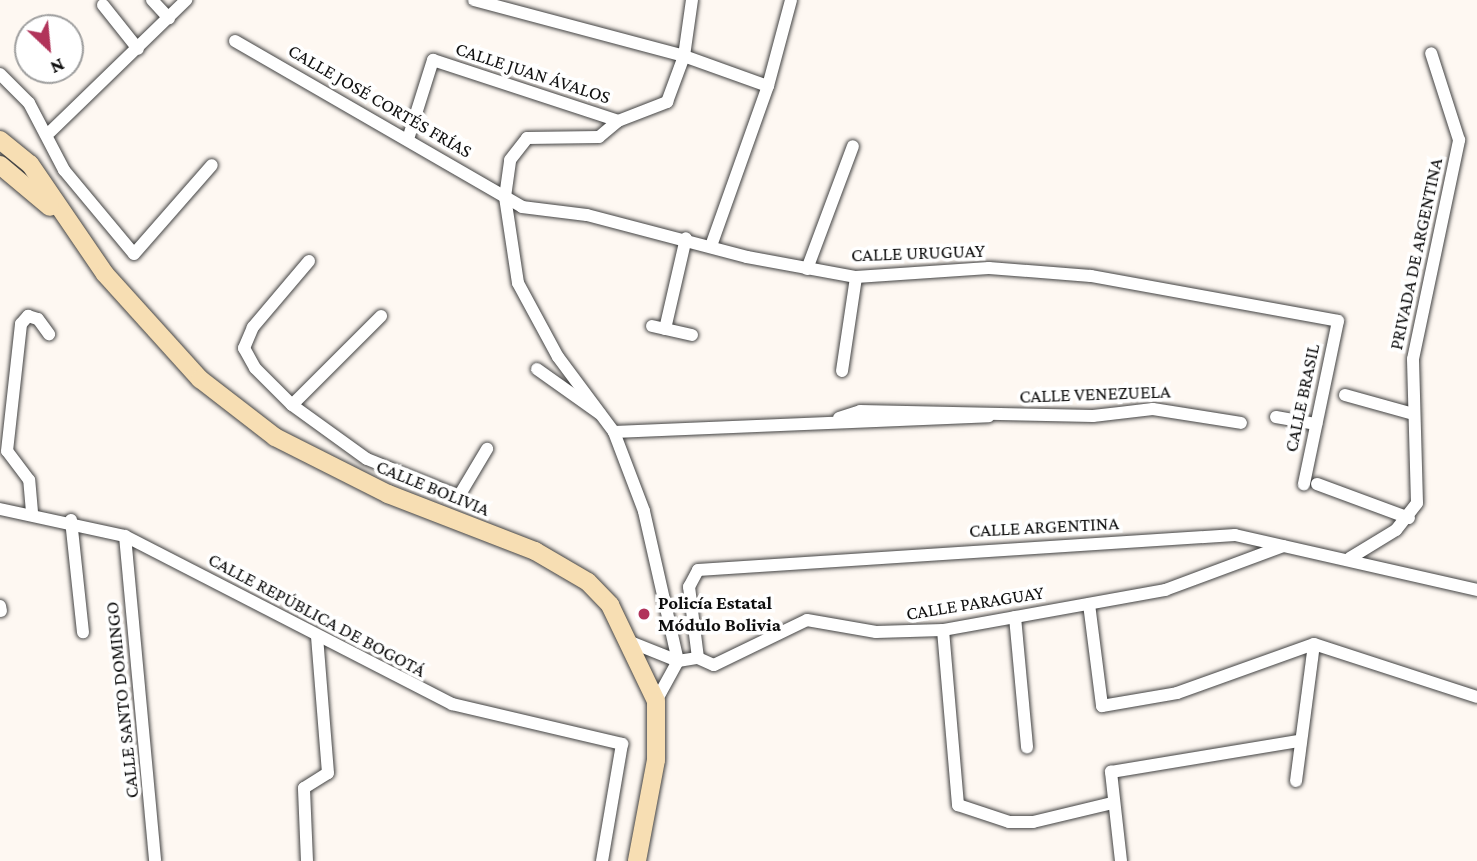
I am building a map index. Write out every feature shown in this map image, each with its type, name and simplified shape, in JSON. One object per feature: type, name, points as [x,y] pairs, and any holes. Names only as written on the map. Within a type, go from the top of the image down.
[{"type":"main road","points":[[0,140],[30,164],[59,213]]},
{"type":"main road","points":[[0,165],[59,213]]},
{"type":"main road","name":"CALLE BOLIVIA","points":[[59,213],[200,379],[275,437],[387,494],[563,565],[610,605],[634,643],[656,701],[656,760],[638,861]]},
{"type":"street","points":[[152,0],[169,18]]},
{"type":"street","points":[[50,132],[187,0]]},
{"type":"street","points":[[474,0],[684,56],[768,86]]},
{"type":"street","points":[[656,701],[678,661],[644,511],[614,432],[529,308],[511,266],[505,197],[510,160],[527,138],[599,136],[618,121],[667,102],[684,56],[692,0]]},
{"type":"street","points":[[711,246],[768,86],[790,0]]},
{"type":"street","points":[[103,5],[138,49]]},
{"type":"street","name":"CALLE JOSÉ CORTÉS FRÍAS","points":[[235,41],[409,136],[505,197]]},
{"type":"street","name":"PRIVADA DE ARGENTINA","points":[[1409,518],[1418,486],[1413,414],[1417,334],[1459,140],[1431,54]]},
{"type":"street","name":"CALLE JUAN ÁVALOS","points":[[409,136],[433,60],[618,121]]},
{"type":"street","points":[[0,74],[50,132],[65,170],[134,254],[212,164]]},
{"type":"street","points":[[807,269],[853,146]]},
{"type":"street","name":"CALLE URUGUAY","points":[[505,197],[522,207],[686,239],[807,269],[856,277],[989,268],[1091,276],[1338,321]]},
{"type":"street","points":[[686,239],[658,328],[692,335]]},
{"type":"street","points":[[309,261],[253,327],[244,348],[255,368],[292,405],[395,474],[460,496],[487,449]]},
{"type":"street","points":[[842,371],[856,277]]},
{"type":"street","points":[[32,512],[29,480],[7,451],[9,424],[20,324],[29,316],[38,319],[49,334]]},
{"type":"street","points":[[292,405],[381,316]]},
{"type":"street","name":"CALLE BRASIL","points":[[1338,321],[1316,424],[1311,484],[1409,518]]},
{"type":"street","points":[[537,369],[604,415]]},
{"type":"street","points":[[1345,395],[1413,414]]},
{"type":"street","name":"CALLE VENEZUELA","points":[[614,432],[839,418],[928,423],[990,415],[1093,416],[1153,409],[1241,423]]},
{"type":"street","points":[[1276,417],[1316,424]]},
{"type":"street","points":[[387,494],[395,474]]},
{"type":"street","name":"CALLE REPÚBLICA DE BOGOTÁ","points":[[0,509],[71,520],[125,536],[452,704],[622,744],[602,861]]},
{"type":"street","points":[[1350,558],[1409,518]]},
{"type":"street","points":[[71,520],[83,632]]},
{"type":"street","name":"CALLE ARGENTINA","points":[[698,658],[689,587],[698,570],[1235,535],[1350,558],[1477,590]]},
{"type":"street","name":"CALLE SANTO DOMINGO","points":[[125,536],[155,861]]},
{"type":"street","name":"CALLE PARAGUAY","points":[[678,661],[698,658],[729,662],[807,620],[876,632],[943,630],[1165,590],[1283,546]]},
{"type":"street","points":[[1088,604],[1102,706],[1177,693],[1314,644],[1477,697]]},
{"type":"street","points":[[1014,617],[1027,747]]},
{"type":"street","points":[[943,630],[958,805],[1009,822],[1033,822],[1112,803]]},
{"type":"street","points":[[307,861],[304,788],[328,773],[317,636]]},
{"type":"street","points":[[634,643],[678,661]]},
{"type":"street","points":[[1296,781],[1298,741],[1314,644]]},
{"type":"street","points":[[1121,861],[1112,803],[1111,772],[1298,741]]},
{"type":"place","name":"Policía Estatal Módulo Bolivia","points":[[644,614]]}]
